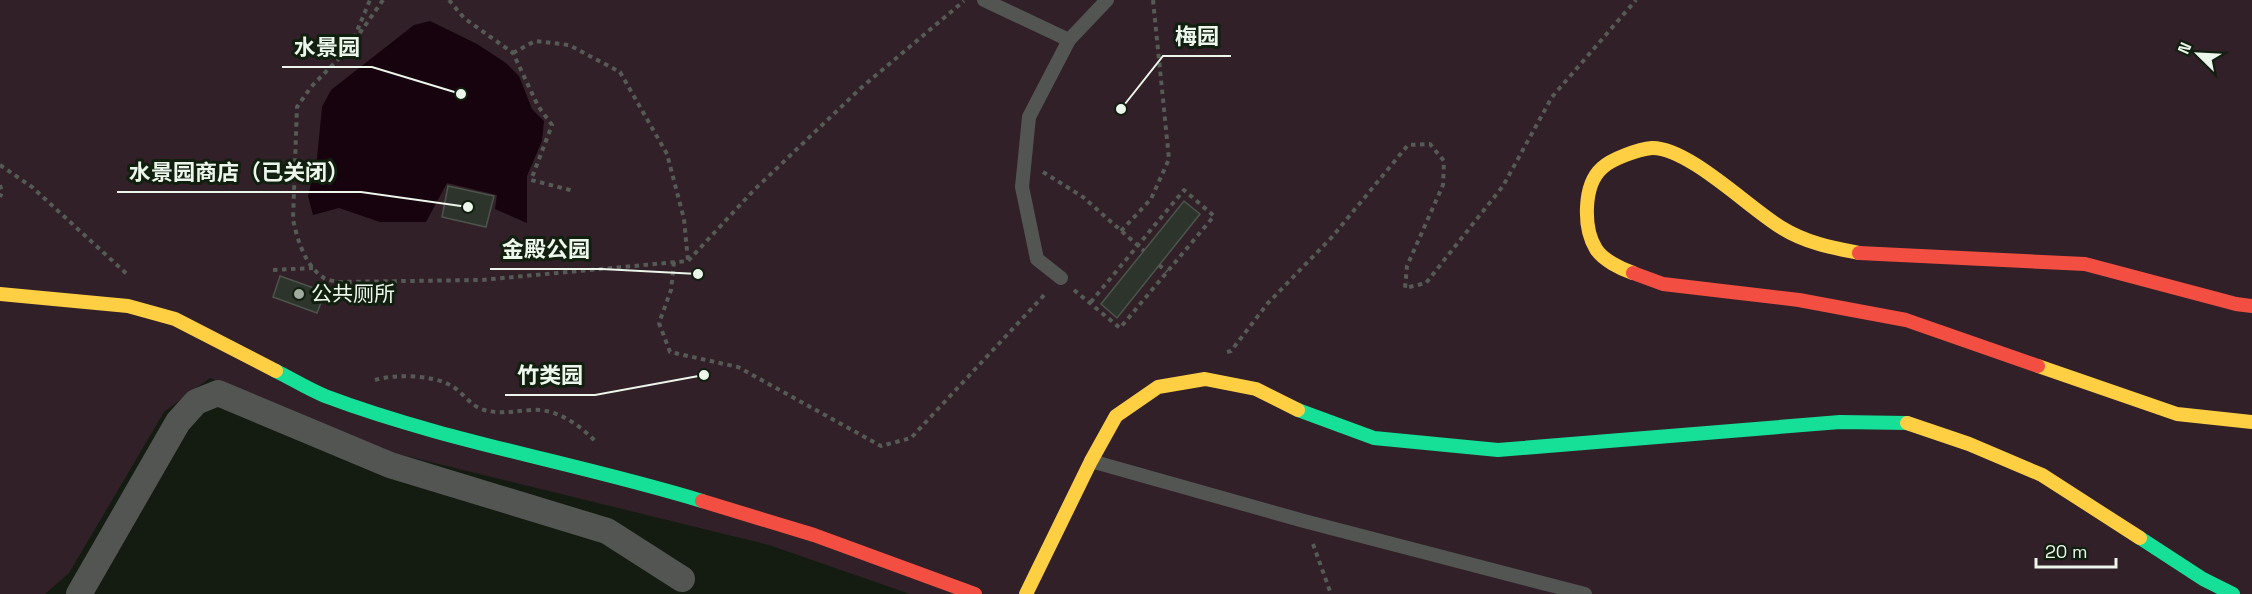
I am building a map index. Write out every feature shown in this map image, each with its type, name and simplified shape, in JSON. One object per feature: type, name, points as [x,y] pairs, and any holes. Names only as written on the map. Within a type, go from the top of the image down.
[{"type":"street","points":[[2252,306],[2236,304],[2085,264],[1869,255],[1821,246],[1783,229],[1687,158],[1653,148],[1625,155],[1600,168],[1588,192],[1586,224],[1596,250],[1620,269],[1663,284],[1799,300],[1906,320],[2177,414],[2252,422]]},
{"type":"street","points":[[0,294],[128,306],[175,319],[323,395],[408,423],[489,446],[667,490],[814,535],[975,594]]},
{"type":"street","points":[[1026,594],[1091,461],[1116,416],[1158,387],[1205,379],[1256,389],[1310,416],[1374,438],[1498,450],[1840,422],[1906,423],[1969,444],[2042,475],[2203,579],[2233,594]]},
{"type":"street","points":[[79,594],[178,422],[196,402],[218,393],[390,465],[607,531],[682,579]]},
{"type":"lane","points":[[984,0],[1069,40]]},
{"type":"lane","points":[[1061,278],[1037,259],[1022,187],[1029,117],[1069,40],[1107,0]]},
{"type":"lane","points":[[1091,461],[1304,521],[1584,594]]},
{"type":"path","points":[[350,47],[370,0]]},
{"type":"path","points":[[383,0],[350,47],[311,87],[297,106],[293,219],[305,256],[324,279],[356,283],[481,279],[688,261],[754,190],[862,87],[965,0]]},
{"type":"path","points":[[449,0],[464,18],[513,52],[538,106],[552,125],[531,180],[574,191]]},
{"type":"path","points":[[1121,231],[1151,199],[1169,159],[1154,0]]},
{"type":"path","points":[[1220,352],[1231,351],[1268,303],[1332,237],[1408,145],[1430,144],[1444,161],[1443,185],[1407,266],[1405,288],[1426,283],[1503,186],[1552,97],[1636,0]]},
{"type":"path","points":[[513,52],[535,41],[569,45],[620,72],[667,154],[684,219],[688,261]]},
{"type":"path","points":[[1025,161],[1083,197],[1144,251]]},
{"type":"path","points":[[0,165],[32,187],[132,279]]},
{"type":"path","points":[[0,185],[2,192],[0,197]]},
{"type":"path","points":[[674,262],[671,290],[659,323],[670,352],[738,367],[881,446],[911,438],[1061,278],[1090,303],[1120,328],[1214,216],[1184,190],[1090,303]]},
{"type":"path","points":[[1159,265],[1167,272]]},
{"type":"path","points":[[273,270],[314,268]]},
{"type":"path","points":[[373,381],[383,378],[418,376],[448,384],[480,408],[502,414],[535,410],[560,414],[587,432],[603,449]]},
{"type":"path","points":[[1304,521],[1331,594]]},
{"type":"shaded area","points":[[0,0],[2252,0],[2252,594],[910,594],[769,545],[390,452],[210,378],[164,412],[69,573],[45,594],[0,594]]},
{"type":"shaded area","points":[[430,21],[477,44],[506,63],[519,76],[532,109],[544,121],[542,141],[527,176],[527,223],[495,209],[497,195],[447,183],[426,222],[380,222],[339,208],[313,215],[308,196],[317,158],[322,107],[331,90],[414,25]]},
{"type":"building","points":[[448,186],[494,196],[486,227],[442,217]]},
{"type":"building","points":[[1184,201],[1200,214],[1117,318],[1101,304]]},
{"type":"building","name":"公共厕所","points":[[280,276],[325,292],[317,313],[273,297]]},
{"type":"traffic: fast","points":[[276,371],[325,396],[371,412],[702,501]]},
{"type":"traffic: fast","points":[[1298,410],[1374,438],[1498,450],[1840,422],[1907,423]]},
{"type":"traffic: fast","points":[[2140,538],[2203,579],[2233,594]]},
{"type":"traffic: slow","points":[[1633,273],[1613,264],[1596,249],[1587,219],[1588,196],[1591,185],[1602,168],[1626,155],[1652,148],[1667,150],[1683,157],[1718,180],[1769,219],[1800,238],[1859,253]]},
{"type":"traffic: slow","points":[[0,294],[128,306],[175,319],[276,371]]},
{"type":"traffic: slow","points":[[2038,366],[2177,414],[2252,422]]},
{"type":"traffic: slow","points":[[1026,594],[1091,461],[1116,416],[1158,387],[1205,379],[1256,389],[1298,410]]},
{"type":"traffic: slow","points":[[1907,423],[1969,444],[2042,475],[2140,538]]},
{"type":"traffic: jam","points":[[1859,253],[2085,264],[2236,304],[2252,306]]},
{"type":"traffic: jam","points":[[1633,273],[1663,284],[1799,300],[1906,320],[2038,366]]},
{"type":"traffic: jam","points":[[702,501],[814,535],[975,594]]},
{"type":"place","name":"水景园","points":[[461,94]]},
{"type":"place","name":"梅园","points":[[1121,109]]},
{"type":"place","name":"水景园商店（已关闭）","points":[[468,207]]},
{"type":"place","name":"金殿公园","points":[[698,274]]},
{"type":"place","name":"公共厕所","points":[[299,294]]},
{"type":"place","name":"竹类园","points":[[704,375]]}]
